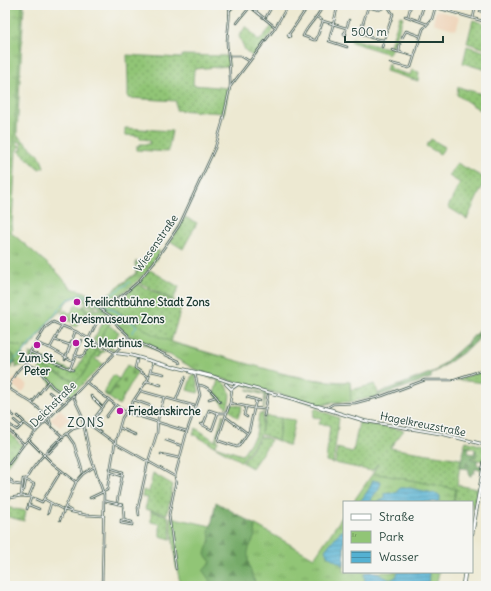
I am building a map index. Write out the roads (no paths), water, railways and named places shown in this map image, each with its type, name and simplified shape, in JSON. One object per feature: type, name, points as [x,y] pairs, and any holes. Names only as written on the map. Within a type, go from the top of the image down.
[{"type":"main road","points":[[473,527],[486,455]]},
{"type":"main road","points":[[462,586],[465,573]]},
{"type":"street","points":[[229,5],[230,24],[227,42],[231,76],[230,88]]},
{"type":"street","points":[[230,10],[235,5]]},
{"type":"street","points":[[248,5],[275,28]]},
{"type":"street","points":[[256,11],[259,5]]},
{"type":"street","points":[[230,88],[275,28],[288,5]]},
{"type":"street","points":[[289,34],[309,5]]},
{"type":"street","points":[[322,21],[316,40],[305,37],[304,33],[317,17],[323,5]]},
{"type":"street","points":[[362,5],[379,11],[387,5],[393,14],[382,47]]},
{"type":"street","points":[[408,17],[411,5]]},
{"type":"street","points":[[427,5],[486,22]]},
{"type":"street","points":[[390,63],[410,68],[423,29],[432,18],[436,5]]},
{"type":"street","points":[[472,18],[476,5]]},
{"type":"street","points":[[339,6],[329,41],[347,47]]},
{"type":"street","points":[[480,11],[485,12],[486,6]]},
{"type":"street","points":[[237,23],[251,7]]},
{"type":"street","points":[[359,36],[368,7]]},
{"type":"street","points":[[265,18],[271,8]]},
{"type":"street","points":[[419,21],[423,8]]},
{"type":"street","points":[[405,16],[427,24]]},
{"type":"street","points":[[317,17],[322,21],[346,28]]},
{"type":"street","points":[[345,33],[349,20]]},
{"type":"street","points":[[402,38],[406,30],[421,36]]},
{"type":"street","points":[[360,34],[384,40]]},
{"type":"street","points":[[399,52],[400,44]]},
{"type":"street","points":[[392,50],[415,56]]},
{"type":"street","points":[[229,56],[241,56],[250,62]]},
{"type":"street","name":"Wiesenstraße","points":[[129,338],[111,316],[100,309],[100,307],[123,295],[138,282],[179,226],[215,148],[230,88]]},
{"type":"street","points":[[88,338],[98,320],[102,322]]},
{"type":"street","points":[[26,364],[25,362],[27,357],[35,342],[48,325],[53,322],[84,336],[115,353],[122,353],[153,361],[220,380],[228,384],[231,383],[230,403],[218,440],[238,447],[248,433],[256,400]]},
{"type":"street","points":[[50,348],[62,326]]},
{"type":"street","points":[[66,358],[75,332]]},
{"type":"street","points":[[70,369],[84,336]]},
{"type":"street","points":[[115,353],[129,338],[180,363]]},
{"type":"street","points":[[54,340],[71,346]]},
{"type":"street","points":[[75,355],[80,357],[85,354],[92,341]]},
{"type":"street","points":[[35,342],[50,348],[73,361]]},
{"type":"street","points":[[110,351],[112,355]]},
{"type":"street","points":[[30,352],[73,370]]},
{"type":"street","name":"Deichstraße","points":[[5,468],[24,444],[46,421],[115,353]]},
{"type":"street","points":[[137,360],[135,368],[149,377]]},
{"type":"street","points":[[90,498],[104,492],[107,488],[115,443],[120,428],[126,412],[149,377],[153,361]]},
{"type":"street","points":[[26,364],[37,368],[55,388],[77,403]]},
{"type":"street","points":[[5,394],[19,369],[26,364]]},
{"type":"street","points":[[326,409],[331,404],[366,400],[390,393],[424,380],[452,380],[486,370]]},
{"type":"street","points":[[150,371],[164,374]]},
{"type":"street","points":[[198,374],[204,374],[221,379],[232,387]]},
{"type":"street","points":[[176,568],[169,515],[176,480],[175,476],[187,431],[200,395],[198,374]]},
{"type":"street","points":[[198,374],[198,380]]},
{"type":"street","points":[[176,401],[185,377]]},
{"type":"street","points":[[32,403],[49,381]]},
{"type":"street","points":[[146,381],[161,385]]},
{"type":"street","points":[[86,382],[126,412],[187,431]]},
{"type":"street","points":[[199,385],[205,386],[220,402]]},
{"type":"street","name":"Hagelkreuzstraße","points":[[232,387],[240,385],[357,418],[486,444]]},
{"type":"street","points":[[8,388],[32,403],[49,418],[51,426]]},
{"type":"street","points":[[140,391],[196,406]]},
{"type":"street","points":[[49,392],[63,404]]},
{"type":"street","points":[[264,416],[268,394]]},
{"type":"street","points":[[73,395],[81,413],[89,453],[104,492],[102,586]]},
{"type":"street","points":[[91,396],[103,408]]},
{"type":"street","points":[[209,400],[216,396]]},
{"type":"street","points":[[139,515],[148,462],[156,441],[158,422],[164,397]]},
{"type":"street","points":[[247,397],[260,402]]},
{"type":"street","points":[[20,496],[23,479],[26,479],[33,467],[44,454],[49,453],[64,438],[63,436],[73,429],[90,424],[109,399]]},
{"type":"street","points":[[133,400],[151,406]]},
{"type":"street","points":[[230,403],[265,409]]},
{"type":"street","points":[[106,417],[115,404]]},
{"type":"street","points":[[246,406],[244,415],[247,416]]},
{"type":"street","points":[[5,409],[14,416]]},
{"type":"street","points":[[215,432],[202,425],[209,410],[226,414]]},
{"type":"street","points":[[212,430],[218,413]]},
{"type":"street","points":[[18,416],[24,421],[24,423],[36,432]]},
{"type":"street","points":[[225,416],[248,433]]},
{"type":"street","points":[[14,420],[21,426]]},
{"type":"street","points":[[46,421],[63,436]]},
{"type":"street","points":[[10,425],[17,430],[24,423]]},
{"type":"street","points":[[90,424],[115,443],[172,476],[175,476]]},
{"type":"street","points":[[5,427],[24,444]]},
{"type":"street","points":[[120,428],[136,435]]},
{"type":"street","points":[[66,434],[74,444],[83,474]]},
{"type":"street","points":[[28,440],[61,471],[76,482]]},
{"type":"street","points":[[166,440],[183,446]]},
{"type":"street","points":[[160,454],[180,459]]},
{"type":"street","points":[[60,520],[76,482],[83,474],[95,467]]},
{"type":"street","points":[[110,468],[123,472],[117,503]]},
{"type":"street","points":[[5,499],[20,496],[31,497],[40,502],[61,471]]},
{"type":"street","points":[[110,472],[122,476]]},
{"type":"street","points":[[21,492],[24,490],[26,479]]},
{"type":"street","points":[[26,479],[34,484],[29,497]]},
{"type":"street","points":[[11,483],[22,485]]},
{"type":"street","points":[[27,509],[31,497]]},
{"type":"street","points":[[44,498],[63,510],[104,516]]},
{"type":"street","points":[[105,500],[123,505],[124,520],[121,520],[122,523],[132,525],[132,522],[124,520]]},
{"type":"street","points":[[48,513],[51,503]]},
{"type":"street","points":[[29,505],[39,509]]},
{"type":"street","points":[[65,507],[73,512]]},
{"type":"water","points":[[373,480],[381,482],[379,489],[371,501],[361,501]]},
{"type":"water","points":[[399,488],[410,488],[438,494],[440,496],[440,500],[379,501],[384,499],[384,493],[396,493]]},
{"type":"water","points":[[343,530],[343,565],[328,556],[325,550]]},
{"type":"water","points":[[365,573],[377,573],[390,580],[396,577],[398,573],[429,573],[428,586],[372,586],[365,581],[364,575]]},
{"type":"waterway","points":[[99,303],[130,282]]},
{"type":"waterway","points":[[15,359],[22,354],[67,300],[83,294],[97,303],[103,304]]},
{"type":"waterway","points":[[104,306],[112,309],[137,326],[132,333]]},
{"type":"waterway","points":[[5,368],[14,361]]},
{"type":"place","name":"Freilichtbühne Stadt Zons","points":[[77,302]]},
{"type":"place","name":"Kreismuseum Zons","points":[[63,319]]},
{"type":"place","name":"St. Martinus","points":[[76,343]]},
{"type":"place","name":"Zum St. Peter","points":[[37,345]]},
{"type":"place","name":"Friedenskirche","points":[[120,411]]},
{"type":"district","name":"ZONS","points":[[86,422]]}]
